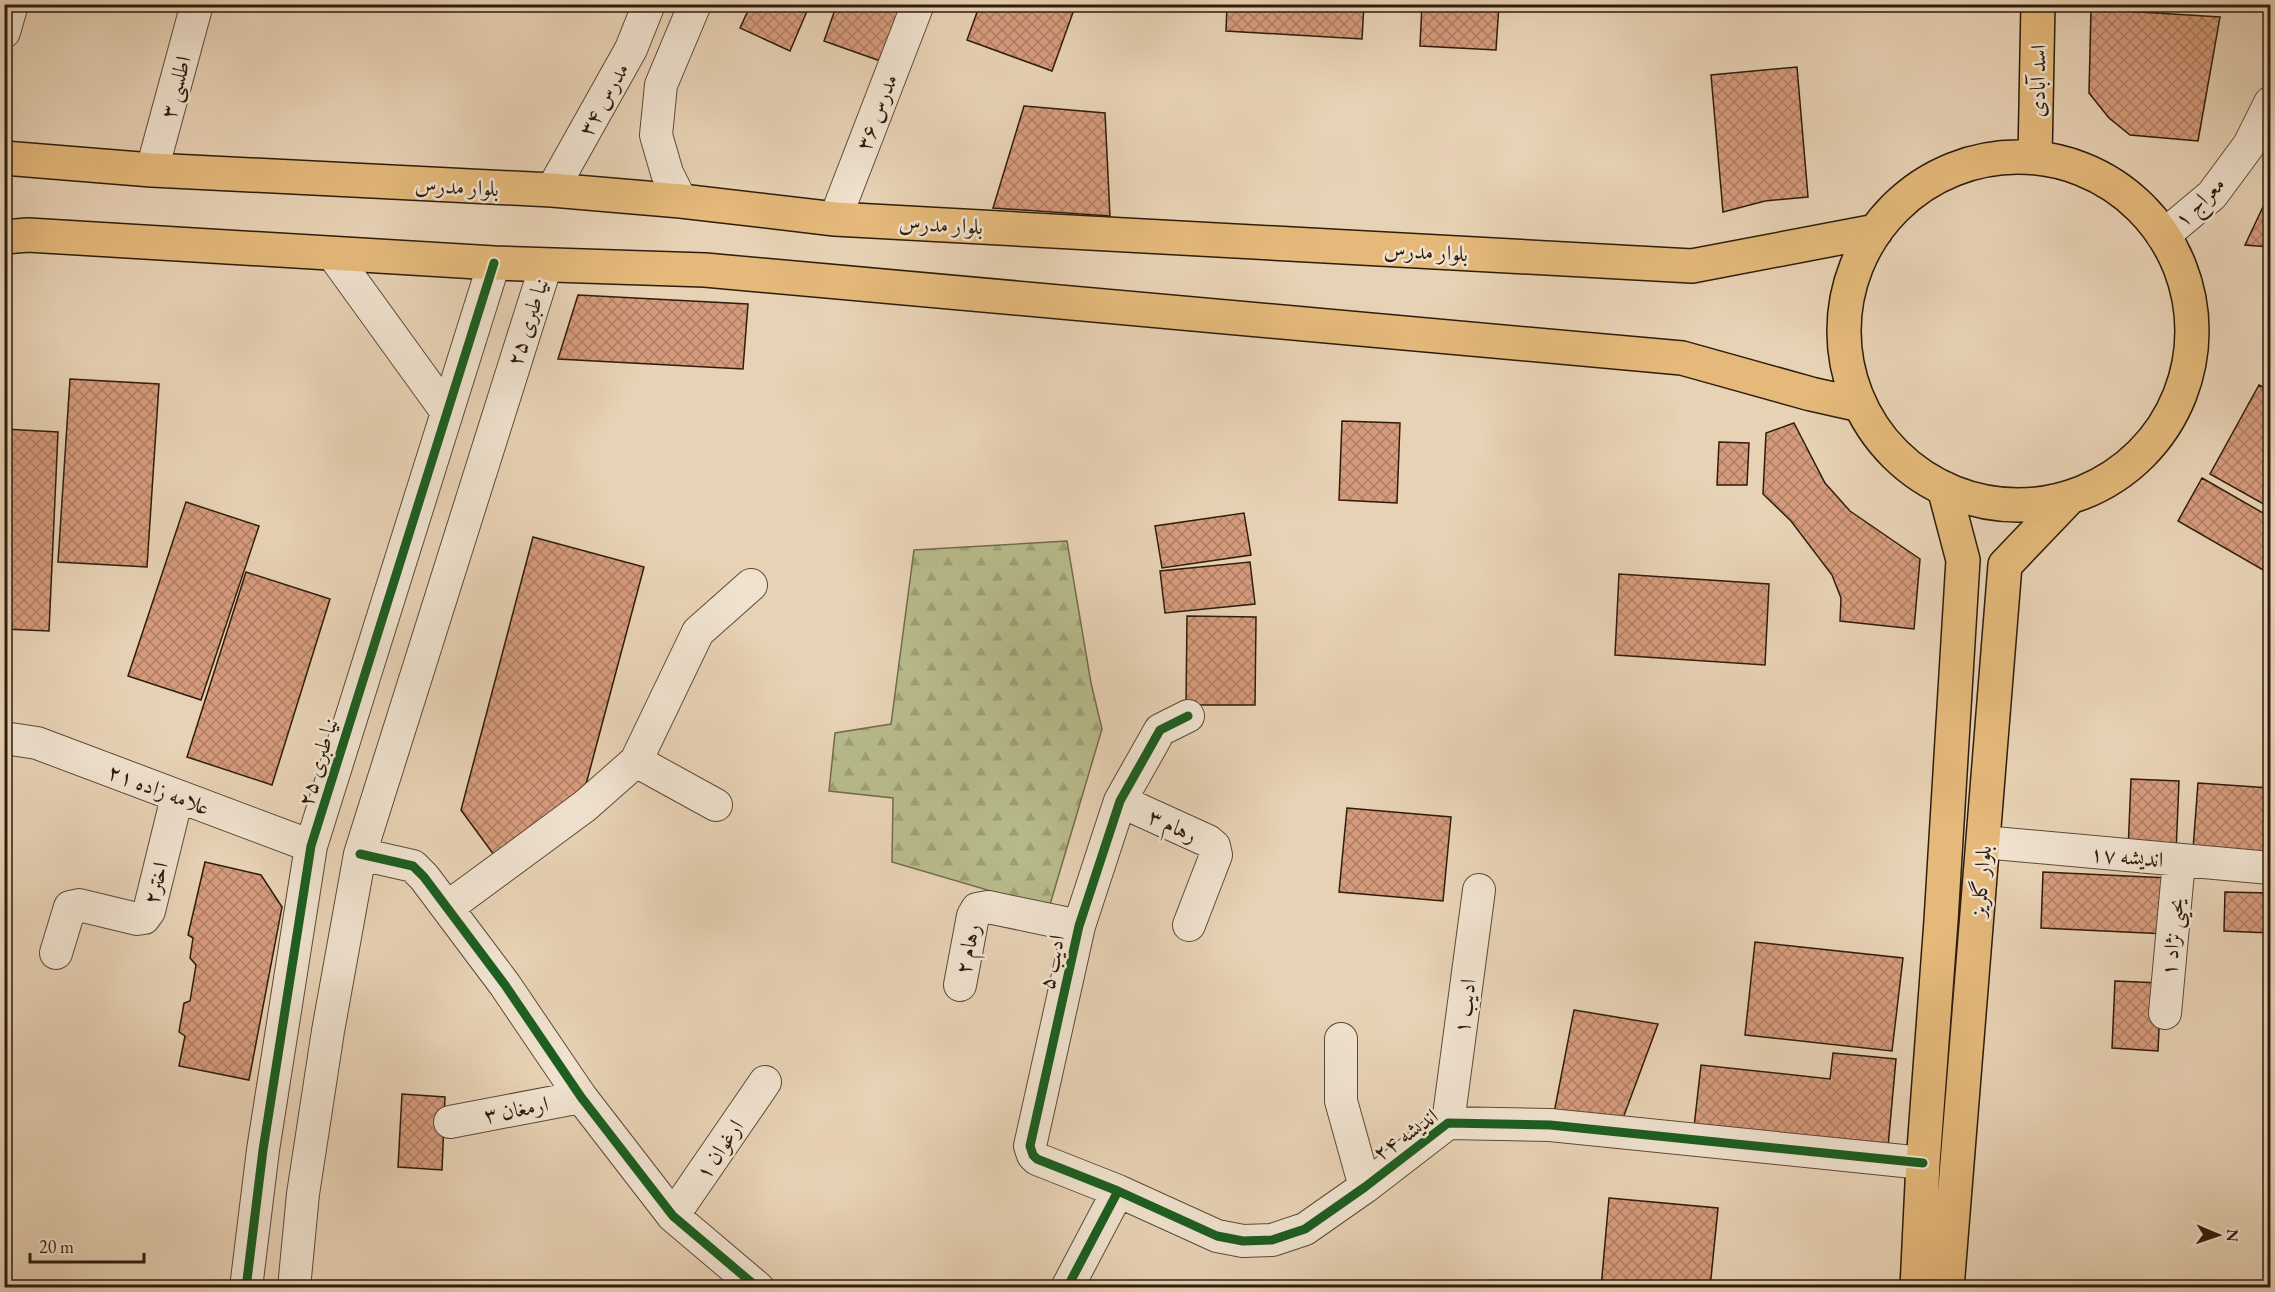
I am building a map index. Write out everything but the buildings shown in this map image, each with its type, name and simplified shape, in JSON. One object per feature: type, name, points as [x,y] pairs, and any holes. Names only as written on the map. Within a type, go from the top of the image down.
[{"type":"main road","name":"اسد آبادی","points":[[2035,157],[2038,4]]},
{"type":"main road","points":[[2035,157],[2082,168],[2123,191],[2157,225],[2181,267],[2192,313],[2191,361],[2176,406],[2149,447],[2114,478],[2068,499],[2019,506],[1969,499],[1944,488],[1924,478],[1887,446],[1860,405],[1846,361],[1845,315],[1855,271],[1876,231],[1907,197],[1945,172],[1989,158],[2035,157]]},
{"type":"main road","name":"بلوار مدرس","points":[[4,158],[152,170],[552,190],[681,201],[835,219],[1692,266],[1876,231]]},
{"type":"main road","points":[[12,234],[494,263],[705,270],[1682,358],[1811,394],[1860,405]]},
{"type":"main road","name":"بلوار گلریز","points":[[1917,1287],[1923,1163],[1941,921],[1963,560],[1944,488]]},
{"type":"main road","name":"بلوار گلریز","points":[[1947,1287],[2005,565],[2068,499]]},
{"type":"street","points":[[4,32],[12,4]]},
{"type":"street","name":"اطلسی ۳","points":[[152,170],[197,4]]},
{"type":"street","name":"مدرس ۳۴","points":[[552,190],[632,49],[650,4]]},
{"type":"street","name":"مدرس ۳۴","points":[[681,201],[667,173],[656,135],[661,85],[695,4]]},
{"type":"street","name":"مدرس ۳۶","points":[[835,219],[918,4]]},
{"type":"street","name":"معراج ۱","points":[[2163,236],[2212,195],[2249,145],[2271,103]]},
{"type":"street","points":[[332,253],[447,412]]},
{"type":"street","name":"نیا طبری ۲۵","points":[[246,1287],[264,1150],[311,846],[494,263]]},
{"type":"street","name":"نیا طبری ۲۵","points":[[294,1287],[303,1194],[360,854],[546,265]]},
{"type":"street","points":[[395,578],[440,598]]},
{"type":"street","points":[[448,907],[585,806],[636,761],[698,632],[751,585]]},
{"type":"street","name":"ادیب ۵","points":[[1118,1191],[1037,1159],[1030,1146],[1078,926],[1120,801],[1160,730],[1188,716]]},
{"type":"street","name":"علامه زاده ۲۱","points":[[4,738],[37,743],[311,846]]},
{"type":"street","points":[[636,761],[716,805]]},
{"type":"street","name":"اختر۲","points":[[56,953],[70,907],[79,905],[137,919],[144,918],[149,911],[177,797]]},
{"type":"street","name":"رهام ۳","points":[[1120,801],[1208,841],[1214,846],[1216,855],[1189,925]]},
{"type":"street","name":"اندیشه ۱۷","points":[[1983,842],[2271,868]]},
{"type":"street","points":[[360,854],[413,866],[424,877],[505,985],[581,1096],[673,1216],[758,1287]]},
{"type":"street","name":"یحیی نژاد ۱","points":[[2165,1013],[2180,861]]},
{"type":"street","name":"ادیب ۱","points":[[1448,1123],[1479,890]]},
{"type":"street","name":"رهام ۲","points":[[960,985],[973,916],[977,909],[988,907],[1078,926]]},
{"type":"street","points":[[1341,1039],[1341,1101],[1365,1187]]},
{"type":"street","name":"ارغوان ۱","points":[[673,1216],[765,1082]]},
{"type":"street","name":"ارمغان ۳","points":[[450,1122],[581,1096]]},
{"type":"street","name":"اندیشه ۲۴","points":[[1118,1191],[1217,1236],[1243,1241],[1272,1240],[1305,1229],[1365,1187],[1448,1123],[1550,1125],[1923,1163]]},
{"type":"street","points":[[1067,1287],[1118,1191]]},
{"type":"green space","points":[[1067,541],[1091,683],[1102,729],[1049,908],[892,862],[893,798],[829,791],[835,733],[891,724],[914,550]]},
{"type":"cycle path","points":[[246,1288],[263,1150],[311,846],[494,263]]},
{"type":"cycle path","points":[[1118,1191],[1037,1159],[1030,1146],[1079,926],[1120,801],[1160,730],[1188,716]]},
{"type":"cycle path","points":[[360,854],[413,866],[424,877],[505,985],[581,1097],[673,1216],[758,1288]]},
{"type":"cycle path","points":[[1067,1288],[1118,1191],[1217,1236],[1243,1241],[1272,1240],[1305,1229],[1365,1187],[1448,1123],[1550,1125],[1923,1163]]}]
